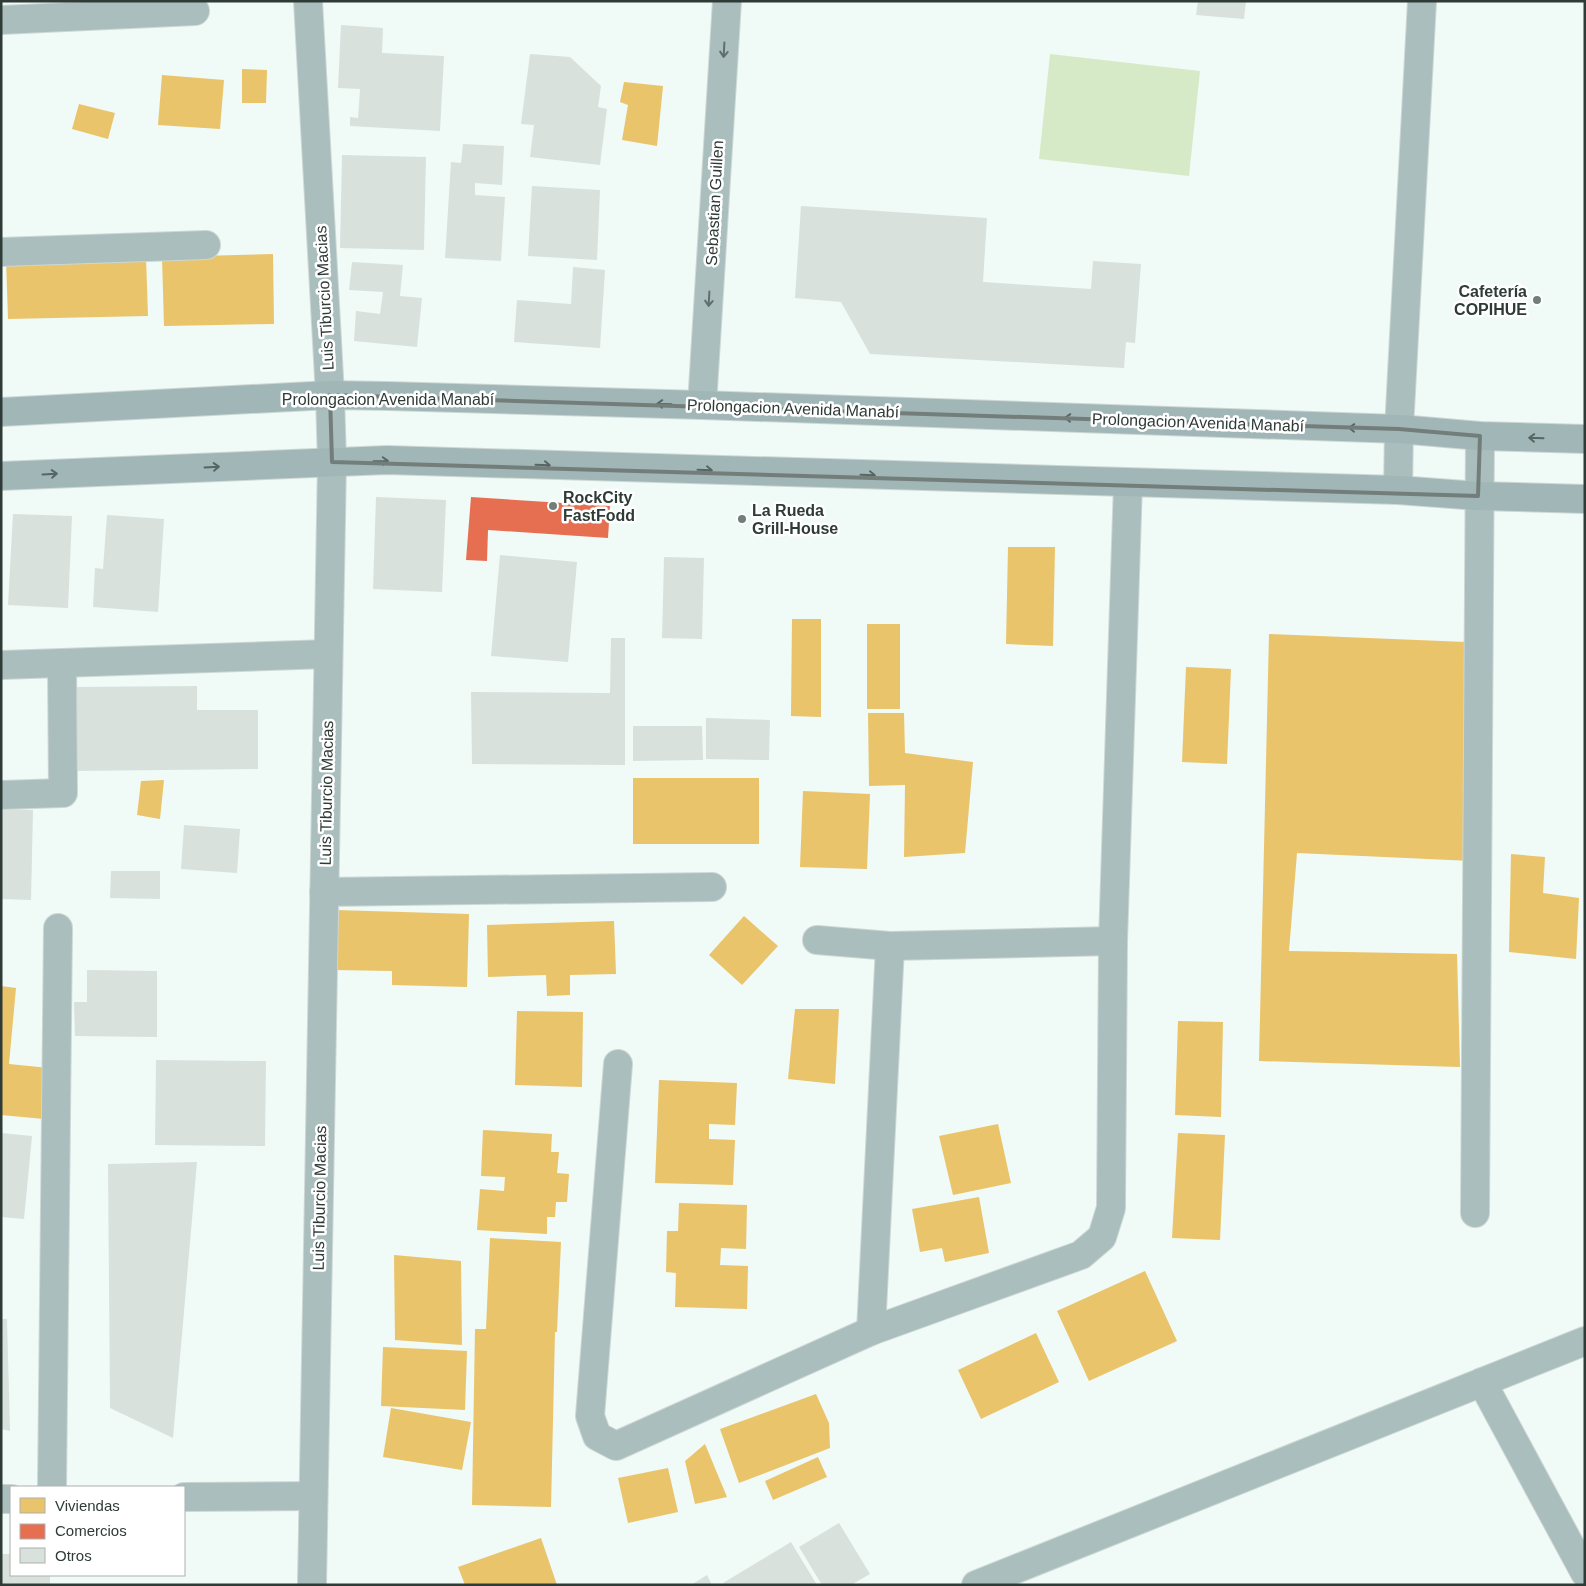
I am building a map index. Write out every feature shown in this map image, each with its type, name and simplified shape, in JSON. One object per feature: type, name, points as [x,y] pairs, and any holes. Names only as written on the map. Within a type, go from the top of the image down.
[{"type":"main road","name":"Prolongacion Avenida Manabí","points":[[1,412],[330,395],[702,405],[1398,429],[1480,436],[1585,439]]},
{"type":"main road","points":[[1,476],[387,460],[1128,484],[1398,490],[1478,496],[1585,500]]},
{"type":"street","name":"Luis Tiburcio Macias","points":[[308,1],[332,462],[312,1585]]},
{"type":"street","name":"Sebastian Guillen","points":[[702,405],[727,1]]},
{"type":"street","points":[[1398,490],[1398,429],[1422,1]]},
{"type":"street","points":[[1,20],[195,12]]},
{"type":"street","points":[[1,252],[206,245]]},
{"type":"street","points":[[1475,1213],[1478,496],[1480,436]]},
{"type":"street","points":[[618,1064],[590,1416],[597,1436],[616,1446],[871,1331],[1081,1255],[1102,1237],[1111,1208],[1113,940],[1128,484]]},
{"type":"street","points":[[1,665],[328,654]]},
{"type":"street","points":[[1,795],[63,793],[62,663]]},
{"type":"street","points":[[324,892],[712,887]]},
{"type":"street","points":[[52,1486],[58,928]]},
{"type":"street","points":[[817,940],[890,946],[1113,940]]},
{"type":"street","points":[[871,1331],[890,946]]},
{"type":"street","points":[[976,1585],[1585,1341]]},
{"type":"street","points":[[1482,1382],[1585,1573]]},
{"type":"street","points":[[185,1497],[314,1496]]},
{"type":"highlighted area","points":[[330,395],[1399,429],[1480,436],[1478,496],[332,462]]},
{"type":"green space","points":[[1050,54],[1200,71],[1189,176],[1039,159]]},
{"type":"building: Viviendas","points":[[242,69],[267,70],[266,103],[242,103]]},
{"type":"building: Viviendas","points":[[162,75],[224,80],[220,129],[158,125]]},
{"type":"building: Viviendas","points":[[624,82],[663,86],[657,146],[622,140],[628,105],[620,102]]},
{"type":"building: Viviendas","points":[[79,104],[115,113],[108,139],[72,129]]},
{"type":"building: Viviendas","points":[[273,254],[274,324],[164,326],[162,257]]},
{"type":"building: Viviendas","points":[[146,257],[148,316],[8,319],[6,259]]},
{"type":"building: Viviendas","points":[[1008,547],[1055,547],[1053,646],[1006,644]]},
{"type":"building: Viviendas","points":[[792,619],[821,619],[821,717],[791,716]]},
{"type":"building: Viviendas","points":[[867,624],[900,624],[900,709],[867,709]]},
{"type":"building: Viviendas","points":[[1269,634],[1466,642],[1472,861],[1297,853],[1289,951],[1457,954],[1460,1067],[1259,1061]]},
{"type":"building: Viviendas","points":[[1186,667],[1231,669],[1227,764],[1182,762]]},
{"type":"building: Viviendas","points":[[868,713],[904,713],[905,753],[973,762],[965,853],[904,857],[905,785],[869,786]]},
{"type":"building: Viviendas","points":[[633,778],[759,778],[759,844],[633,844]]},
{"type":"building: Viviendas","points":[[164,780],[160,819],[137,815],[141,781]]},
{"type":"building: Viviendas","points":[[803,791],[870,794],[867,869],[800,867]]},
{"type":"building: Viviendas","points":[[1511,854],[1545,857],[1543,893],[1579,898],[1576,959],[1509,952]]},
{"type":"building: Viviendas","points":[[336,910],[469,914],[467,987],[392,985],[392,971],[334,970]]},
{"type":"building: Viviendas","points":[[744,916],[778,946],[742,985],[709,955]]},
{"type":"building: Viviendas","points":[[614,921],[616,974],[570,975],[570,995],[547,996],[546,975],[488,977],[487,925]]},
{"type":"building: Viviendas","points":[[1,986],[16,988],[9,1064],[49,1068],[44,1119],[1,1115]]},
{"type":"building: Viviendas","points":[[795,1009],[839,1009],[835,1084],[788,1079]]},
{"type":"building: Viviendas","points":[[517,1011],[583,1012],[582,1087],[515,1085]]},
{"type":"building: Viviendas","points":[[1178,1021],[1223,1022],[1221,1117],[1175,1115]]},
{"type":"building: Viviendas","points":[[659,1080],[737,1083],[735,1125],[709,1124],[709,1139],[735,1140],[733,1185],[655,1183]]},
{"type":"building: Viviendas","points":[[998,1124],[1011,1183],[953,1195],[939,1136]]},
{"type":"building: Viviendas","points":[[483,1130],[552,1134],[551,1152],[559,1152],[557,1173],[569,1174],[567,1202],[556,1202],[555,1217],[547,1217],[547,1234],[477,1230],[480,1189],[504,1191],[505,1177],[481,1176]]},
{"type":"building: Viviendas","points":[[1178,1133],[1225,1135],[1220,1240],[1172,1238]]},
{"type":"building: Viviendas","points":[[979,1197],[989,1253],[945,1262],[942,1248],[920,1252],[912,1209]]},
{"type":"building: Viviendas","points":[[679,1203],[747,1205],[746,1249],[721,1248],[720,1265],[748,1266],[747,1309],[675,1307],[676,1273],[666,1272],[667,1231],[678,1231]]},
{"type":"building: Viviendas","points":[[490,1238],[561,1242],[557,1332],[555,1332],[551,1507],[472,1505],[475,1329],[486,1329]]},
{"type":"building: Viviendas","points":[[394,1255],[461,1261],[462,1345],[395,1340]]},
{"type":"building: Viviendas","points":[[1145,1271],[1177,1341],[1089,1381],[1057,1311]]},
{"type":"building: Viviendas","points":[[1036,1333],[1059,1382],[981,1419],[958,1370]]},
{"type":"building: Viviendas","points":[[383,1347],[467,1351],[465,1410],[381,1406]]},
{"type":"building: Viviendas","points":[[816,1394],[829,1423],[830,1448],[739,1483],[720,1429]]},
{"type":"building: Viviendas","points":[[391,1408],[471,1422],[462,1470],[383,1457]]},
{"type":"building: Viviendas","points":[[705,1444],[727,1497],[695,1504],[685,1461]]},
{"type":"building: Viviendas","points":[[818,1457],[827,1477],[773,1500],[765,1481]]},
{"type":"building: Viviendas","points":[[668,1468],[678,1512],[628,1523],[618,1478]]},
{"type":"building: Viviendas","points":[[541,1538],[557,1585],[465,1585],[458,1567]]},
{"type":"building: Comercios","points":[[471,497],[610,506],[608,538],[488,530],[487,561],[466,560]]},
{"type":"building: Otros","points":[[1198,1],[1246,1],[1244,19],[1196,15]]},
{"type":"building: Otros","points":[[341,25],[383,28],[382,53],[444,56],[440,131],[350,126],[350,117],[358,118],[360,89],[338,88]]},
{"type":"building: Otros","points":[[530,54],[570,57],[601,86],[598,107],[607,109],[600,165],[530,157],[534,125],[521,124]]},
{"type":"building: Otros","points":[[463,144],[504,146],[502,185],[475,183],[475,195],[505,197],[501,261],[445,258],[451,162],[461,163]]},
{"type":"building: Otros","points":[[342,155],[426,157],[424,250],[340,248]]},
{"type":"building: Otros","points":[[532,186],[600,190],[597,260],[528,256]]},
{"type":"building: Otros","points":[[801,206],[987,218],[983,282],[1091,289],[1093,261],[1141,264],[1135,343],[1126,342],[1124,368],[870,354],[841,302],[795,298]]},
{"type":"building: Otros","points":[[352,262],[403,265],[400,296],[422,298],[417,347],[354,341],[356,311],[380,314],[383,292],[349,290]]},
{"type":"building: Otros","points":[[573,267],[605,270],[600,348],[514,342],[517,300],[571,304]]},
{"type":"building: Otros","points":[[376,497],[446,500],[442,592],[373,589]]},
{"type":"building: Otros","points":[[13,514],[72,516],[68,608],[8,605]]},
{"type":"building: Otros","points":[[107,515],[164,519],[158,612],[93,607],[95,568],[103,569]]},
{"type":"building: Otros","points":[[500,555],[577,562],[568,662],[491,656]]},
{"type":"building: Otros","points":[[664,557],[704,558],[702,639],[662,638]]},
{"type":"building: Otros","points":[[611,638],[625,638],[625,765],[472,764],[471,692],[610,693]]},
{"type":"building: Otros","points":[[197,686],[197,710],[258,710],[258,769],[73,771],[73,687]]},
{"type":"building: Otros","points":[[706,718],[770,720],[769,760],[706,759]]},
{"type":"building: Otros","points":[[633,726],[702,726],[703,760],[633,761]]},
{"type":"building: Otros","points":[[1,809],[33,810],[31,900],[1,899]]},
{"type":"building: Otros","points":[[184,825],[240,829],[237,873],[181,869]]},
{"type":"building: Otros","points":[[111,871],[160,871],[160,899],[110,898]]},
{"type":"building: Otros","points":[[87,970],[157,971],[157,1037],[75,1036],[74,1002],[87,1002]]},
{"type":"building: Otros","points":[[156,1060],[266,1061],[265,1146],[155,1145]]},
{"type":"building: Otros","points":[[1,1133],[32,1136],[24,1219],[1,1217]]},
{"type":"building: Otros","points":[[197,1162],[173,1438],[110,1408],[108,1164]]},
{"type":"building: Otros","points":[[1,1319],[7,1319],[10,1431],[1,1429]]},
{"type":"building: Otros","points":[[839,1523],[870,1574],[851,1585],[822,1585],[799,1547]]},
{"type":"building: Otros","points":[[791,1542],[817,1585],[725,1585],[723,1583]]},
{"type":"building: Otros","points":[[1,1554],[10,1554],[10,1576],[50,1576],[50,1585],[1,1585]]},
{"type":"building: Otros","points":[[707,1575],[712,1585],[691,1585]]},
{"type":"place","name":"Cafetería COPIHUE","points":[[1537,300]]},
{"type":"place","name":"RockCity FastFodd","points":[[553,506]]},
{"type":"place","name":"La Rueda Grill-House","points":[[742,519]]}]
